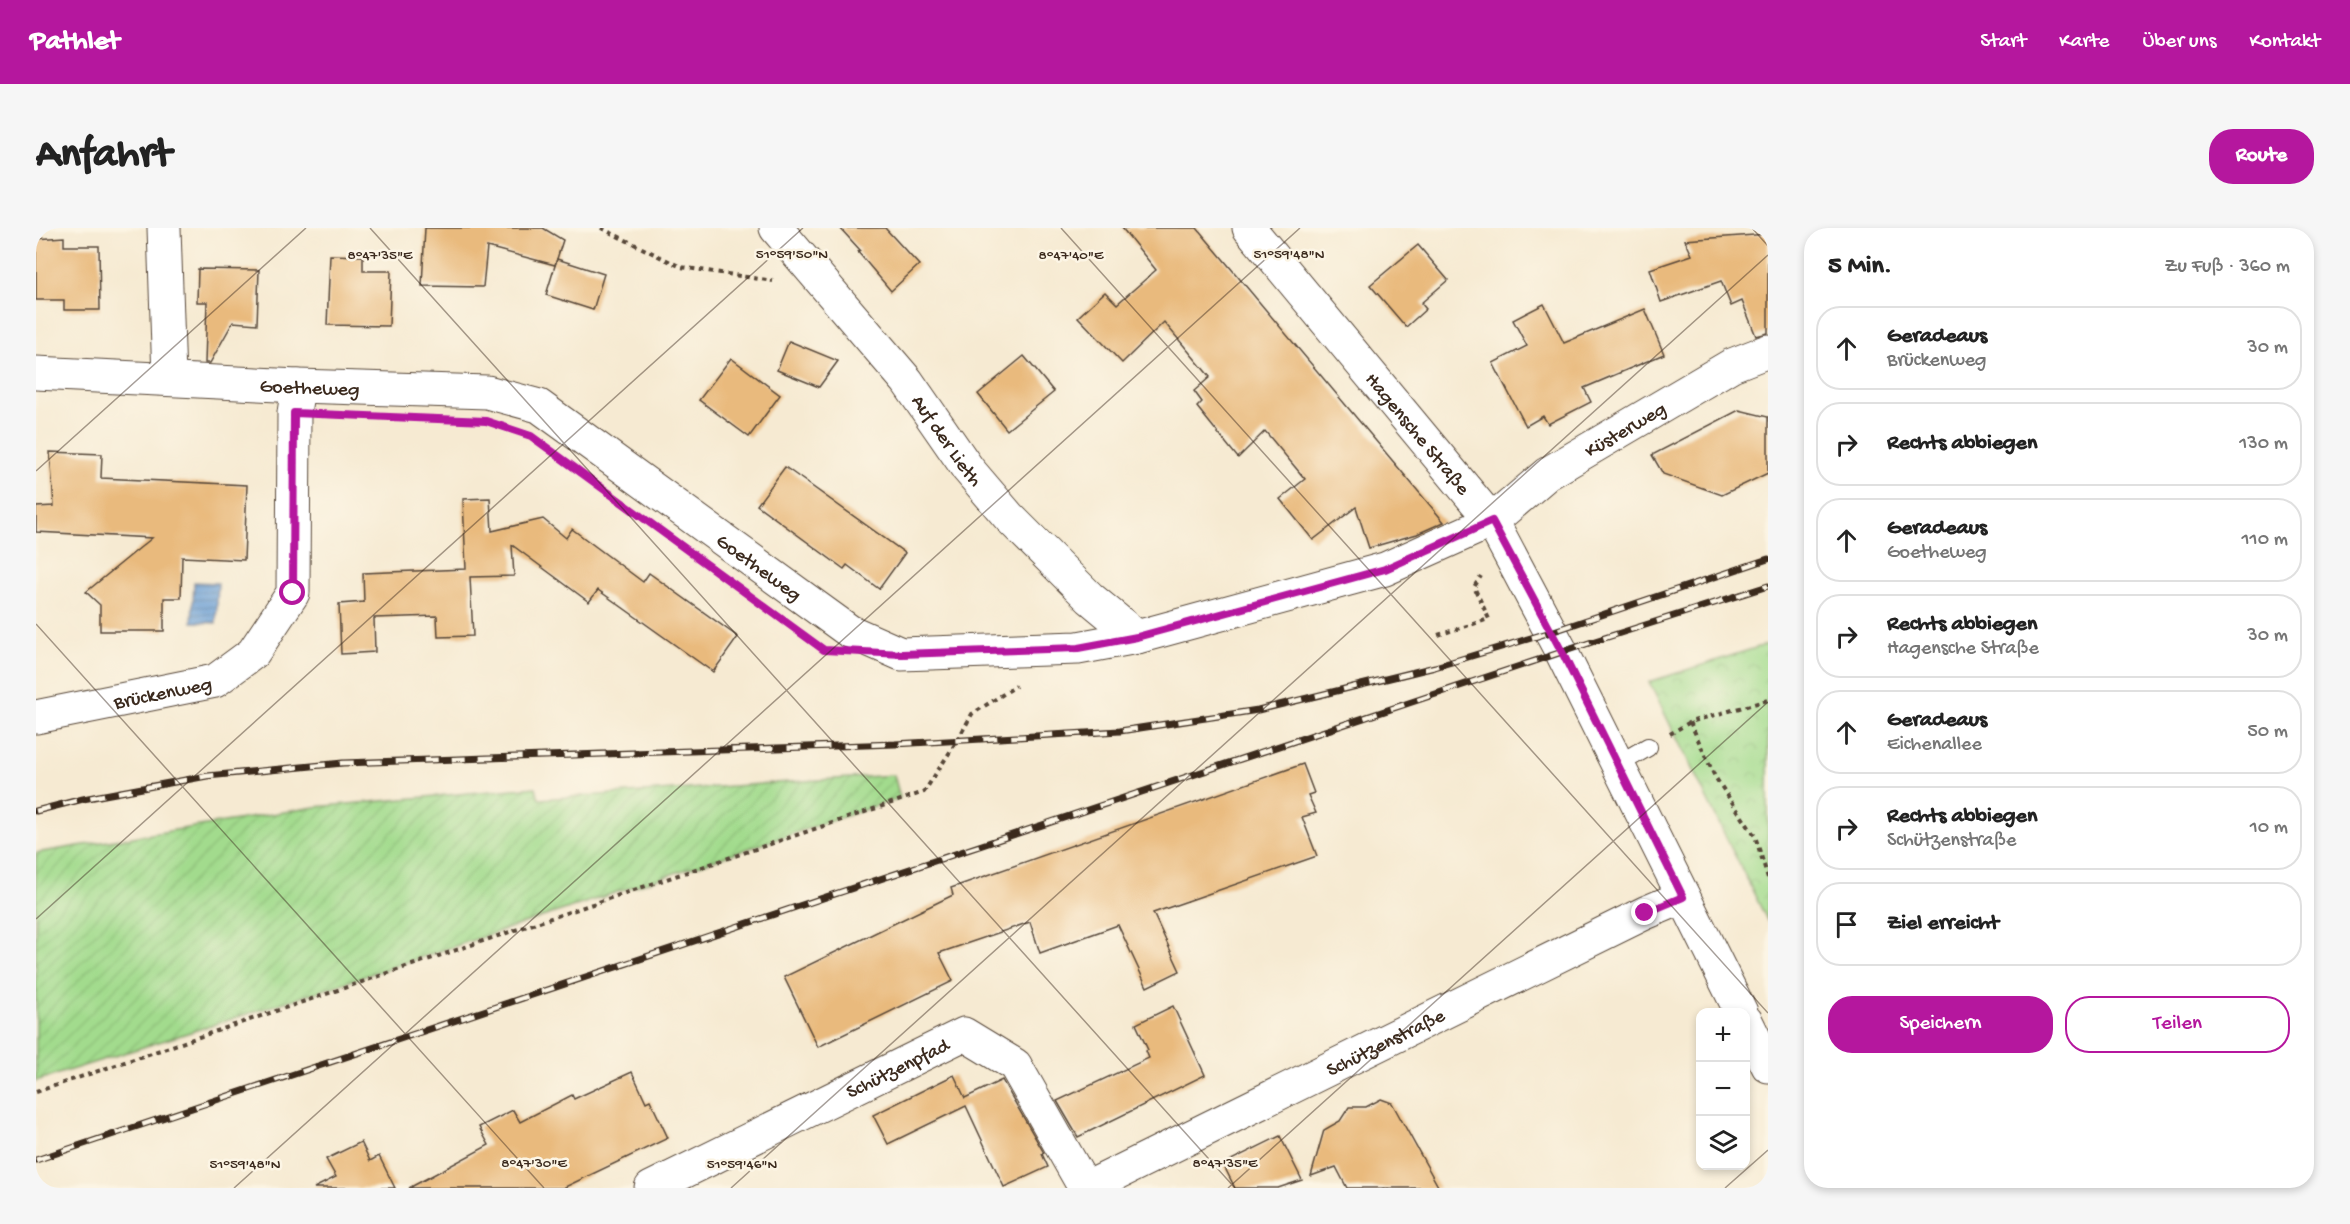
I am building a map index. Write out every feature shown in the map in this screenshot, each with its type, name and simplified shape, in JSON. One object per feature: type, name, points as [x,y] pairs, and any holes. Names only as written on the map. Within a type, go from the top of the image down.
[{"type":"street","points":[[164,228],[169,379]]},
{"type":"street","name":"Auf der Lieth","points":[[776,228],[907,381],[968,469],[1009,517],[1090,598],[1137,637]]},
{"type":"street","name":"Hagensche Straße","points":[[1249,228],[1492,521],[1562,652],[1739,1008]]},
{"type":"street","name":"Küsterweg","points":[[1492,521],[1547,474],[1732,365],[1768,351]]},
{"type":"street","name":"Goetheweg","points":[[36,373],[298,386],[487,392],[539,406],[849,631],[902,654],[1078,648],[1137,637],[1385,569],[1492,521]]},
{"type":"street","name":"Brückenweg","points":[[36,717],[215,681],[253,653],[293,593],[294,413],[298,386]]},
{"type":"street","name":"Schützenstraße","points":[[1086,1188],[1645,913],[1683,897]]},
{"type":"street","points":[[1750,1029],[1768,1066]]},
{"type":"street","name":"Schützenpfad","points":[[651,1188],[964,1034],[1015,1065],[1086,1188]]},
{"type":"lane","points":[[1617,765],[1648,747]]},
{"type":"path","points":[[601,228],[681,267],[830,289]]},
{"type":"path","points":[[1438,635],[1489,619],[1474,587],[1483,573]]},
{"type":"path","points":[[36,1092],[924,792],[972,714],[1020,684]]},
{"type":"path","points":[[1674,731],[1690,722],[1768,699]]},
{"type":"path","points":[[1690,722],[1715,777],[1755,836],[1768,878]]},
{"type":"green space","points":[[1768,644],[1768,922],[1649,682]]},
{"type":"green space","points":[[894,775],[900,798],[323,990],[36,1081],[36,853],[315,807],[536,787],[539,799]]},
{"type":"water","points":[[194,582],[218,583],[216,623],[192,622]]},
{"type":"building","points":[[425,228],[543,228],[563,240],[555,265],[487,247],[483,287],[422,286]]},
{"type":"building","points":[[840,228],[885,228],[919,265],[891,291]]},
{"type":"building","points":[[1122,228],[1197,228],[1444,522],[1417,534],[1369,548],[1356,507],[1313,540],[1280,499],[1305,479],[1265,431],[1238,458],[1197,407],[1202,402],[1194,391],[1210,377],[1164,322],[1122,363],[1078,317],[1105,292],[1117,304],[1156,270]]},
{"type":"building","points":[[1768,234],[1768,333],[1756,336],[1742,301],[1731,306],[1721,281],[1661,302],[1650,269],[1692,255],[1685,240]]},
{"type":"building","points":[[64,237],[64,246],[99,246],[100,310],[64,310],[64,300],[36,300],[36,239]]},
{"type":"building","points":[[1418,245],[1448,280],[1421,303],[1426,309],[1406,327],[1370,285]]},
{"type":"building","points":[[330,255],[363,256],[363,271],[391,271],[389,326],[327,325]]},
{"type":"building","points":[[557,259],[604,274],[593,310],[546,295]]},
{"type":"building","points":[[198,269],[259,270],[257,324],[233,322],[210,363],[205,363],[207,302],[197,302]]},
{"type":"building","points":[[1544,304],[1564,343],[1645,309],[1664,354],[1584,388],[1591,402],[1548,424],[1543,416],[1526,426],[1493,363],[1527,346],[1513,320]]},
{"type":"building","points":[[789,341],[838,361],[819,387],[777,370]]},
{"type":"building","points":[[1024,356],[1054,392],[1007,430],[978,394]]},
{"type":"building","points":[[731,358],[780,395],[749,437],[699,400]]},
{"type":"building","points":[[1739,410],[1768,417],[1768,473],[1722,495],[1663,474],[1652,455]]},
{"type":"building","points":[[50,452],[102,454],[101,478],[247,485],[244,560],[182,557],[181,598],[164,598],[164,631],[100,631],[100,605],[86,592],[152,538],[36,532],[36,507],[54,506]]},
{"type":"building","points":[[785,467],[905,553],[879,589],[847,565],[844,569],[757,505]]},
{"type":"building","points":[[490,498],[492,531],[543,519],[566,538],[572,529],[643,582],[649,573],[738,637],[713,672],[598,590],[589,602],[512,545],[514,576],[470,577],[473,636],[438,637],[437,616],[374,618],[375,652],[341,654],[339,604],[364,602],[363,573],[466,569],[463,499]]},
{"type":"building","points":[[1303,764],[1314,793],[1308,795],[1316,813],[1302,817],[1317,856],[1153,913],[1180,971],[1147,987],[1118,925],[1040,953],[1030,922],[939,953],[953,981],[818,1047],[784,977],[953,895],[951,888]]},
{"type":"building","points":[[1173,1006],[1205,1075],[1078,1137],[1057,1101],[1149,1058],[1146,1051],[1148,1050],[1136,1024]]},
{"type":"building","points":[[632,1072],[646,1102],[650,1100],[668,1138],[563,1188],[409,1188],[489,1145],[479,1127],[513,1110],[520,1122],[572,1095],[574,1099]]},
{"type":"building","points":[[954,1075],[965,1098],[1002,1080],[1044,1153],[1042,1154],[1048,1167],[1004,1187],[966,1106],[888,1144],[873,1115]]},
{"type":"building","points":[[1381,1099],[1392,1103],[1439,1188],[1347,1188],[1336,1167],[1311,1176],[1324,1130],[1340,1121],[1349,1107],[1366,1107]]},
{"type":"building","points":[[1280,1136],[1302,1180],[1278,1188],[1235,1188],[1223,1164]]},
{"type":"building","points":[[361,1142],[370,1161],[379,1156],[395,1188],[314,1188],[336,1177],[326,1159]]},
{"type":"railway","points":[[36,811],[83,799],[207,776],[343,763],[895,744],[1120,731],[1258,710],[1435,667],[1551,632],[1768,559]]},
{"type":"railway","points":[[36,1160],[1595,641],[1768,586]]},
{"type":"route","points":[[293,593],[294,413],[486,421],[531,436],[824,650],[902,654],[1078,648],[1137,637],[1385,569],[1492,521],[1562,652],[1683,897],[1645,913]]}]
